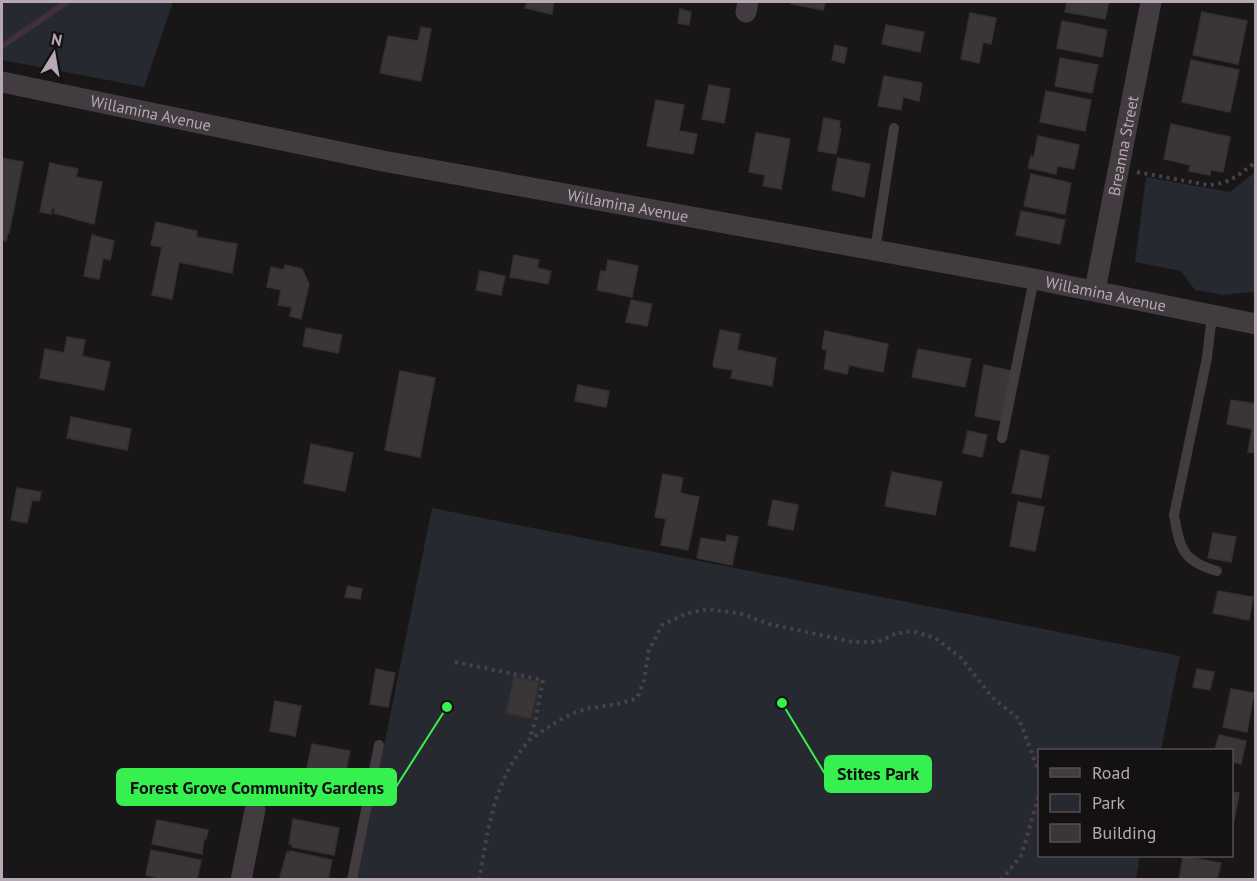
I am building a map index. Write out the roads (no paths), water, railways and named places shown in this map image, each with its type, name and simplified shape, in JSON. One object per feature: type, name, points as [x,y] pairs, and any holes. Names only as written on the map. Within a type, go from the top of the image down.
[{"type":"street","name":"Breanna Street","points":[[1095,290],[1151,2]]},
{"type":"street","name":"Willamina Avenue","points":[[2,82],[383,161],[1095,290],[1256,324]]},
{"type":"street","points":[[241,879],[255,810]]},
{"type":"lane","points":[[875,250],[894,128]]},
{"type":"lane","points":[[1002,438],[1034,279]]},
{"type":"lane","points":[[1212,315],[1205,369],[1174,515],[1178,537],[1186,556],[1202,567],[1216,571]]},
{"type":"lane","points":[[352,879],[379,745]]},
{"type":"waterway","points":[[2,46],[67,2]]},
{"type":"place","name":"Stites Park","points":[[782,703]]},
{"type":"place","name":"Forest Grove Community Gardens","points":[[447,707]]}]
